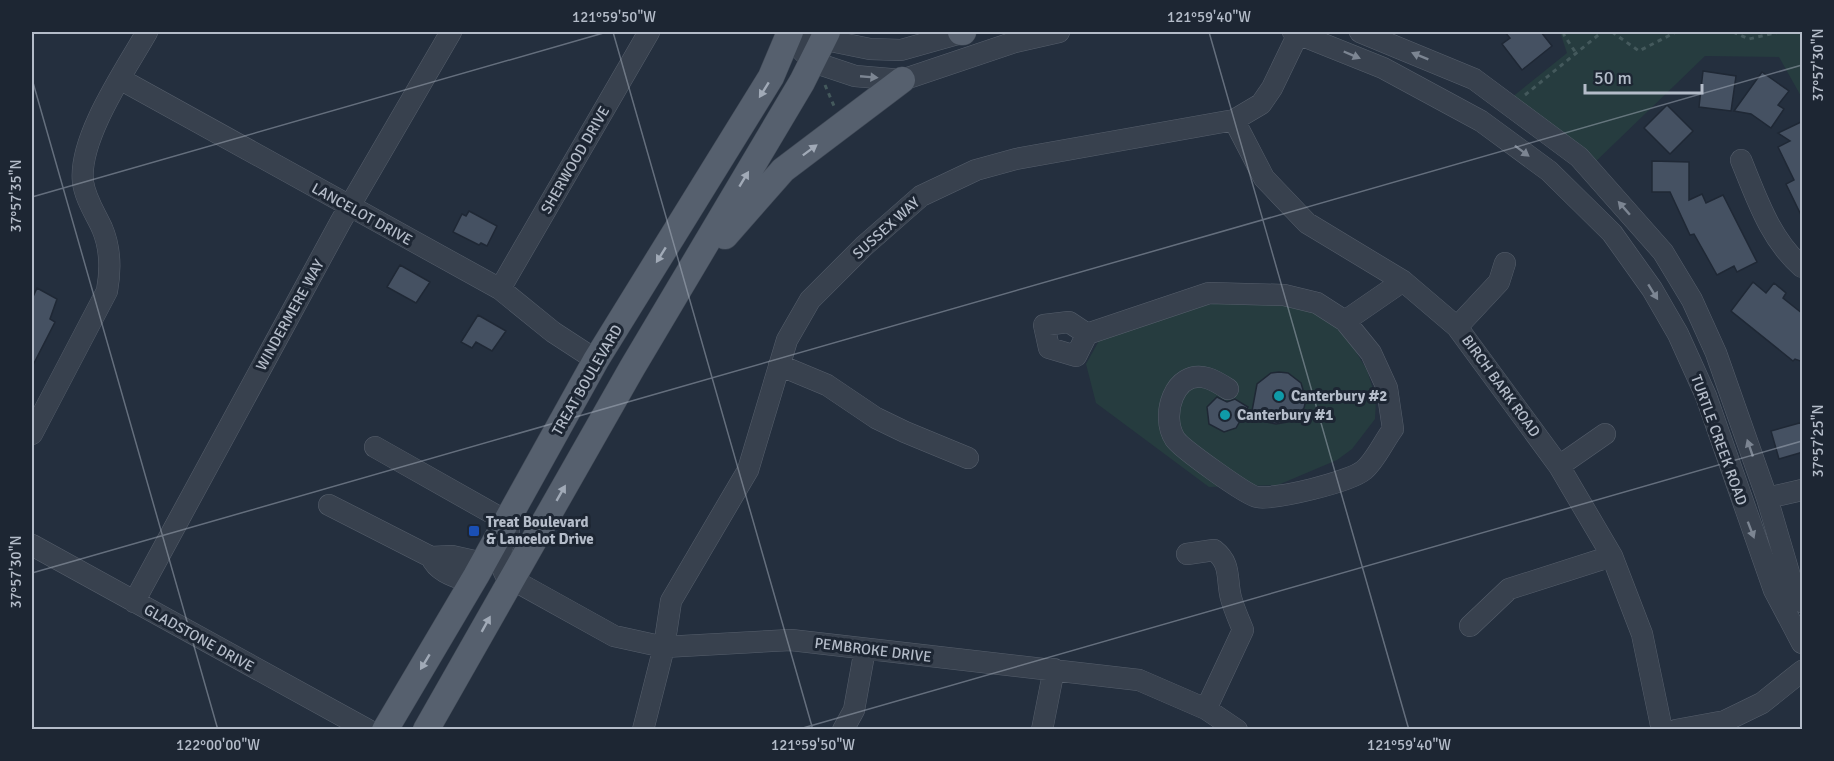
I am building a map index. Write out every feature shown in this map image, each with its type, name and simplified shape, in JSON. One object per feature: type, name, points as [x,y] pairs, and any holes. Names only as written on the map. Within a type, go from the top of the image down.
[{"type":"main road","name":"TREAT BOULEVARD","points":[[385,729],[448,624],[596,360],[771,77],[789,34]]},
{"type":"main road","points":[[426,729],[661,319],[818,71],[825,35]]},
{"type":"main road","points":[[661,319],[743,213],[783,170],[902,80]]},
{"type":"street","points":[[32,434],[107,291],[111,267],[103,232],[83,182],[83,162],[90,137],[147,32]]},
{"type":"street","name":"WINDERMERE WAY","points":[[134,602],[349,207],[451,32]]},
{"type":"street","name":"SHERWOOD DRIVE","points":[[500,289],[649,32]]},
{"type":"street","points":[[789,34],[825,35],[870,49],[901,50],[963,32]]},
{"type":"street","points":[[789,34],[818,71],[902,80],[1015,42],[1059,32]]},
{"type":"street","name":"TURTLE CREEK ROAD","points":[[1293,32],[1299,32],[1383,68],[1481,121],[1549,171],[1612,233],[1652,290],[1678,334],[1706,396],[1744,511],[1774,590],[1803,643]]},
{"type":"street","name":"SUSSEX WAY","points":[[643,729],[664,647],[671,601],[748,470],[787,340],[810,300],[864,246],[921,196],[976,170],[1016,159],[1234,120],[1261,104],[1272,88],[1299,32]]},
{"type":"street","name":"TURTLE CREEK ROAD","points":[[1360,32],[1474,79],[1514,107],[1580,157],[1663,252],[1692,300],[1716,353],[1767,498],[1792,583],[1803,602]]},
{"type":"street","name":"LANCELOT DRIVE","points":[[120,79],[500,289],[553,332],[596,360]]},
{"type":"street","name":"BIRCH BARK ROAD","points":[[1234,120],[1264,178],[1307,222],[1403,281],[1456,327],[1559,466],[1612,556],[1642,634],[1662,729]]},
{"type":"street","points":[[1741,160],[1770,229],[1788,255],[1803,267]]},
{"type":"street","points":[[1456,327],[1499,282],[1505,263]]},
{"type":"street","points":[[1345,321],[1403,281]]},
{"type":"street","points":[[1087,334],[1209,293],[1284,295],[1317,303],[1345,321],[1371,353],[1387,388],[1393,429],[1363,471],[1310,491],[1258,497],[1240,489],[1175,439],[1167,418],[1171,396],[1186,381],[1206,377],[1228,389]]},
{"type":"street","points":[[779,365],[827,385],[876,418],[904,432],[968,458]]},
{"type":"street","points":[[448,624],[460,620],[482,585],[511,580],[502,569],[501,545],[561,441],[563,431],[561,424]]},
{"type":"street","points":[[1559,466],[1605,434]]},
{"type":"street","points":[[375,447],[506,521]]},
{"type":"street","points":[[1767,498],[1803,490]]},
{"type":"street","points":[[329,505],[431,557],[452,556],[477,573]]},
{"type":"street","name":"GLADSTONE DRIVE","points":[[32,545],[368,729]]},
{"type":"street","points":[[1187,554],[1214,550],[1223,557],[1227,565],[1231,597],[1243,630],[1206,709]]},
{"type":"street","points":[[1470,626],[1509,589],[1612,556]]},
{"type":"street","name":"PEMBROKE DRIVE","points":[[511,580],[614,636],[664,647],[791,640],[1139,680],[1206,709],[1236,729]]},
{"type":"street","points":[[843,729],[854,710],[864,649]]},
{"type":"street","points":[[1042,729],[1054,669]]},
{"type":"street","points":[[1676,729],[1725,721],[1762,703],[1803,671]]},
{"type":"path","points":[[1564,32],[1576,53]]},
{"type":"path","points":[[1514,107],[1602,32]]},
{"type":"path","points":[[1612,32],[1639,51],[1676,32]]},
{"type":"path","points":[[1733,32],[1749,39],[1779,32]]},
{"type":"path","points":[[818,71],[837,113]]},
{"type":"green space","points":[[1560,32],[1802,32],[1802,98],[1779,57],[1705,56],[1589,168],[1506,102],[1567,53]]},
{"type":"green space","points":[[1258,301],[1305,307],[1330,320],[1350,342],[1367,370],[1376,399],[1375,419],[1352,449],[1337,460],[1278,485],[1209,487],[1096,403],[1086,364],[1100,339],[1201,306]]},
{"type":"building","points":[[1505,32],[1541,32],[1552,46],[1522,70],[1502,44],[1510,38]]},
{"type":"building","points":[[1703,71],[1736,76],[1731,111],[1699,107]]},
{"type":"building","points":[[1762,72],[1789,91],[1778,105],[1784,109],[1771,128],[1751,114],[1734,111]]},
{"type":"building","points":[[1667,105],[1693,131],[1670,154],[1644,128]]},
{"type":"building","points":[[1803,121],[1803,219],[1786,184],[1794,180],[1778,147],[1790,141],[1778,133]]},
{"type":"building","points":[[1652,161],[1689,162],[1689,200],[1702,194],[1706,203],[1723,195],[1757,262],[1737,272],[1734,266],[1717,275],[1694,234],[1690,235],[1670,192],[1652,192]]},
{"type":"building","points":[[469,211],[497,226],[487,246],[481,243],[479,245],[453,232],[462,214],[466,216]]},
{"type":"building","points":[[400,265],[430,282],[416,303],[387,287]]},
{"type":"building","points":[[1753,282],[1766,293],[1774,283],[1786,293],[1783,298],[1803,314],[1803,362],[1795,359],[1793,361],[1731,311]]},
{"type":"building","points":[[37,288],[57,299],[50,319],[55,322],[32,367],[32,299]]},
{"type":"building","points":[[478,315],[506,331],[492,351],[476,342],[472,348],[461,342]]},
{"type":"building","name":"Canterbury #2","points":[[1271,373],[1288,373],[1301,383],[1306,400],[1304,408],[1293,421],[1276,424],[1267,422],[1252,411],[1257,384]]},
{"type":"building","name":"Canterbury #1","points":[[1217,397],[1227,402],[1235,399],[1248,407],[1236,428],[1224,432],[1209,424],[1207,407]]},
{"type":"building","points":[[1803,422],[1803,452],[1779,459],[1771,431]]},
{"type":"place","name":"Canterbury #2","points":[[1279,396]]},
{"type":"place","name":"Canterbury #1","points":[[1225,415]]},
{"type":"place","name":"Treat Boulevard & Lancelot Drive","points":[[474,531]]}]
